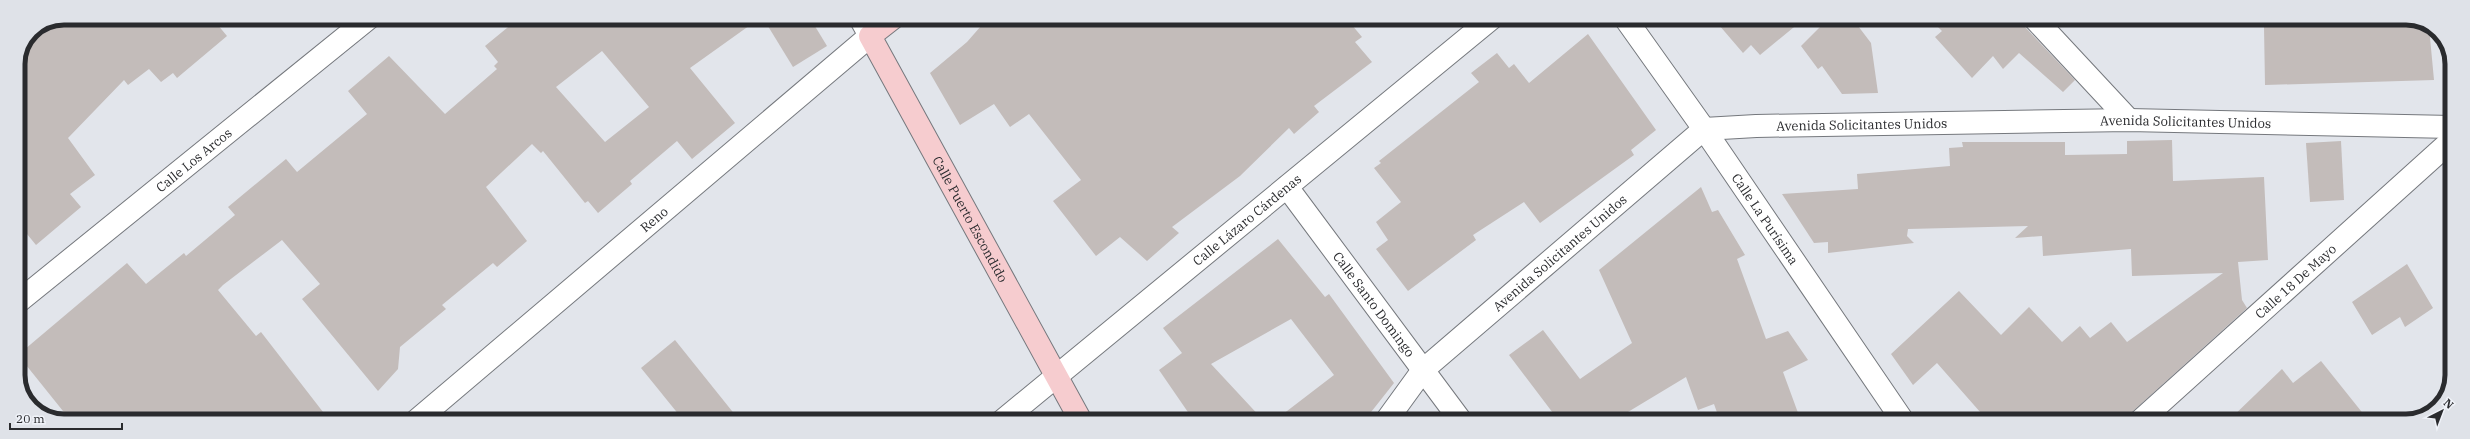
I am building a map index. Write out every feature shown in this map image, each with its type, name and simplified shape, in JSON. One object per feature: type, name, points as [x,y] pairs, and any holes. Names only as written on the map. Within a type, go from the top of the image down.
[{"type":"street","name":"Calle Los Arcos","points":[[25,296],[360,25]]},
{"type":"street","name":"Calle Lázaro Cárdenas","points":[[1011,414],[1484,25]]},
{"type":"street","name":"Calle La Purísima","points":[[1630,25],[1704,129],[1898,414]]},
{"type":"street","points":[[2041,25],[2129,120]]},
{"type":"street","name":"Calle Puerto Escondido","points":[[865,27],[1077,414]]},
{"type":"street","name":"Reno","points":[[424,414],[865,27]]},
{"type":"street","name":"Avenida Solicitantes Unidos","points":[[1391,414],[1423,370],[1704,129],[1756,126],[2129,120],[2445,127]]},
{"type":"street","name":"Calle 18 De Mayo","points":[[2148,414],[2445,146]]},
{"type":"street","name":"Calle Santo Domingo","points":[[1287,187],[1456,414]]},
{"type":"building","points":[[64,25],[218,25],[227,36],[177,78],[173,73],[161,82],[149,69],[128,85],[124,80],[68,138],[95,175],[70,194],[81,207],[36,245],[25,232],[25,64],[28,49],[36,36],[49,28]]},
{"type":"building","points":[[510,25],[750,25],[690,68],[735,123],[692,159],[677,141],[630,181],[632,184],[598,213],[588,201],[585,203],[543,151],[541,153],[532,144],[486,187],[527,241],[497,267],[493,263],[442,305],[446,309],[400,347],[398,369],[378,391],[302,299],[320,284],[282,240],[218,290],[256,336],[261,332],[325,414],[65,414],[25,364],[25,349],[127,263],[146,284],[184,253],[186,256],[235,215],[228,207],[286,159],[297,172],[367,114],[348,91],[389,56],[445,114],[497,69],[494,66],[498,62],[485,46]],"holes":[[[602,51],[649,107],[605,142],[556,87]]]},
{"type":"building","points":[[767,25],[814,25],[827,46],[793,67]]},
{"type":"building","points":[[982,25],[1352,25],[1362,37],[1355,42],[1372,62],[1314,106],[1319,112],[1294,134],[1289,128],[1240,176],[1172,227],[1179,233],[1147,261],[1120,237],[1096,256],[1053,201],[1081,180],[1029,114],[1010,127],[994,104],[960,125],[930,73],[967,42]]},
{"type":"building","points":[[1719,25],[1796,25],[1760,55],[1751,45],[1743,53]]},
{"type":"building","points":[[1822,25],[1857,25],[1871,43],[1878,93],[1842,94],[1822,66],[1818,69],[1801,46]]},
{"type":"building","points":[[1936,25],[2024,25],[2075,80],[2063,92],[2019,53],[2003,69],[1993,56],[1972,78],[1935,37],[1942,31]]},
{"type":"building","points":[[2393,25],[2393,27],[2411,25],[2419,27],[2430,33],[2434,80],[2265,85],[2264,27]]},
{"type":"building","points":[[1588,34],[1656,130],[1631,150],[1634,155],[1540,223],[1524,202],[1473,235],[1476,240],[1408,291],[1376,249],[1388,240],[1376,222],[1401,202],[1374,168],[1381,163],[1379,161],[1479,82],[1471,73],[1497,53],[1509,68],[1514,64],[1529,83]]},
{"type":"building","points":[[2172,140],[2173,181],[2264,177],[2268,260],[2238,262],[2242,300],[2247,308],[2131,414],[1982,414],[1937,363],[1913,385],[1891,354],[1959,291],[2001,335],[2029,307],[2062,342],[2080,326],[2090,338],[2111,322],[2127,342],[2223,273],[2132,276],[2131,249],[2043,256],[2042,236],[2015,238],[2028,226],[1908,229],[1907,236],[1914,243],[1828,253],[1828,242],[1814,243],[1782,194],[1858,189],[1857,174],[1950,166],[1949,148],[1963,147],[1962,142],[2065,142],[2065,155],[2127,154],[2127,141]]},
{"type":"building","points":[[2341,141],[2344,200],[2310,202],[2306,143]]},
{"type":"building","points":[[1701,187],[1712,212],[1718,210],[1745,255],[1737,259],[1766,339],[1788,331],[1808,360],[1783,372],[1798,414],[1718,414],[1714,404],[1698,410],[1686,377],[1625,414],[1554,414],[1509,355],[1543,330],[1580,379],[1632,343],[1599,270]]},
{"type":"building","points":[[1278,239],[1325,297],[1329,294],[1394,383],[1370,414],[1283,414],[1334,375],[1291,319],[1211,364],[1257,414],[1203,414],[1202,412],[1199,414],[1189,414],[1159,370],[1182,353],[1163,328]]},
{"type":"building","points":[[2407,264],[2433,308],[2405,327],[2400,317],[2372,335],[2352,302]]},
{"type":"building","points":[[675,340],[734,414],[678,414],[641,368]]},
{"type":"building","points":[[2321,361],[2363,414],[2235,414],[2282,369],[2293,383]]}]
